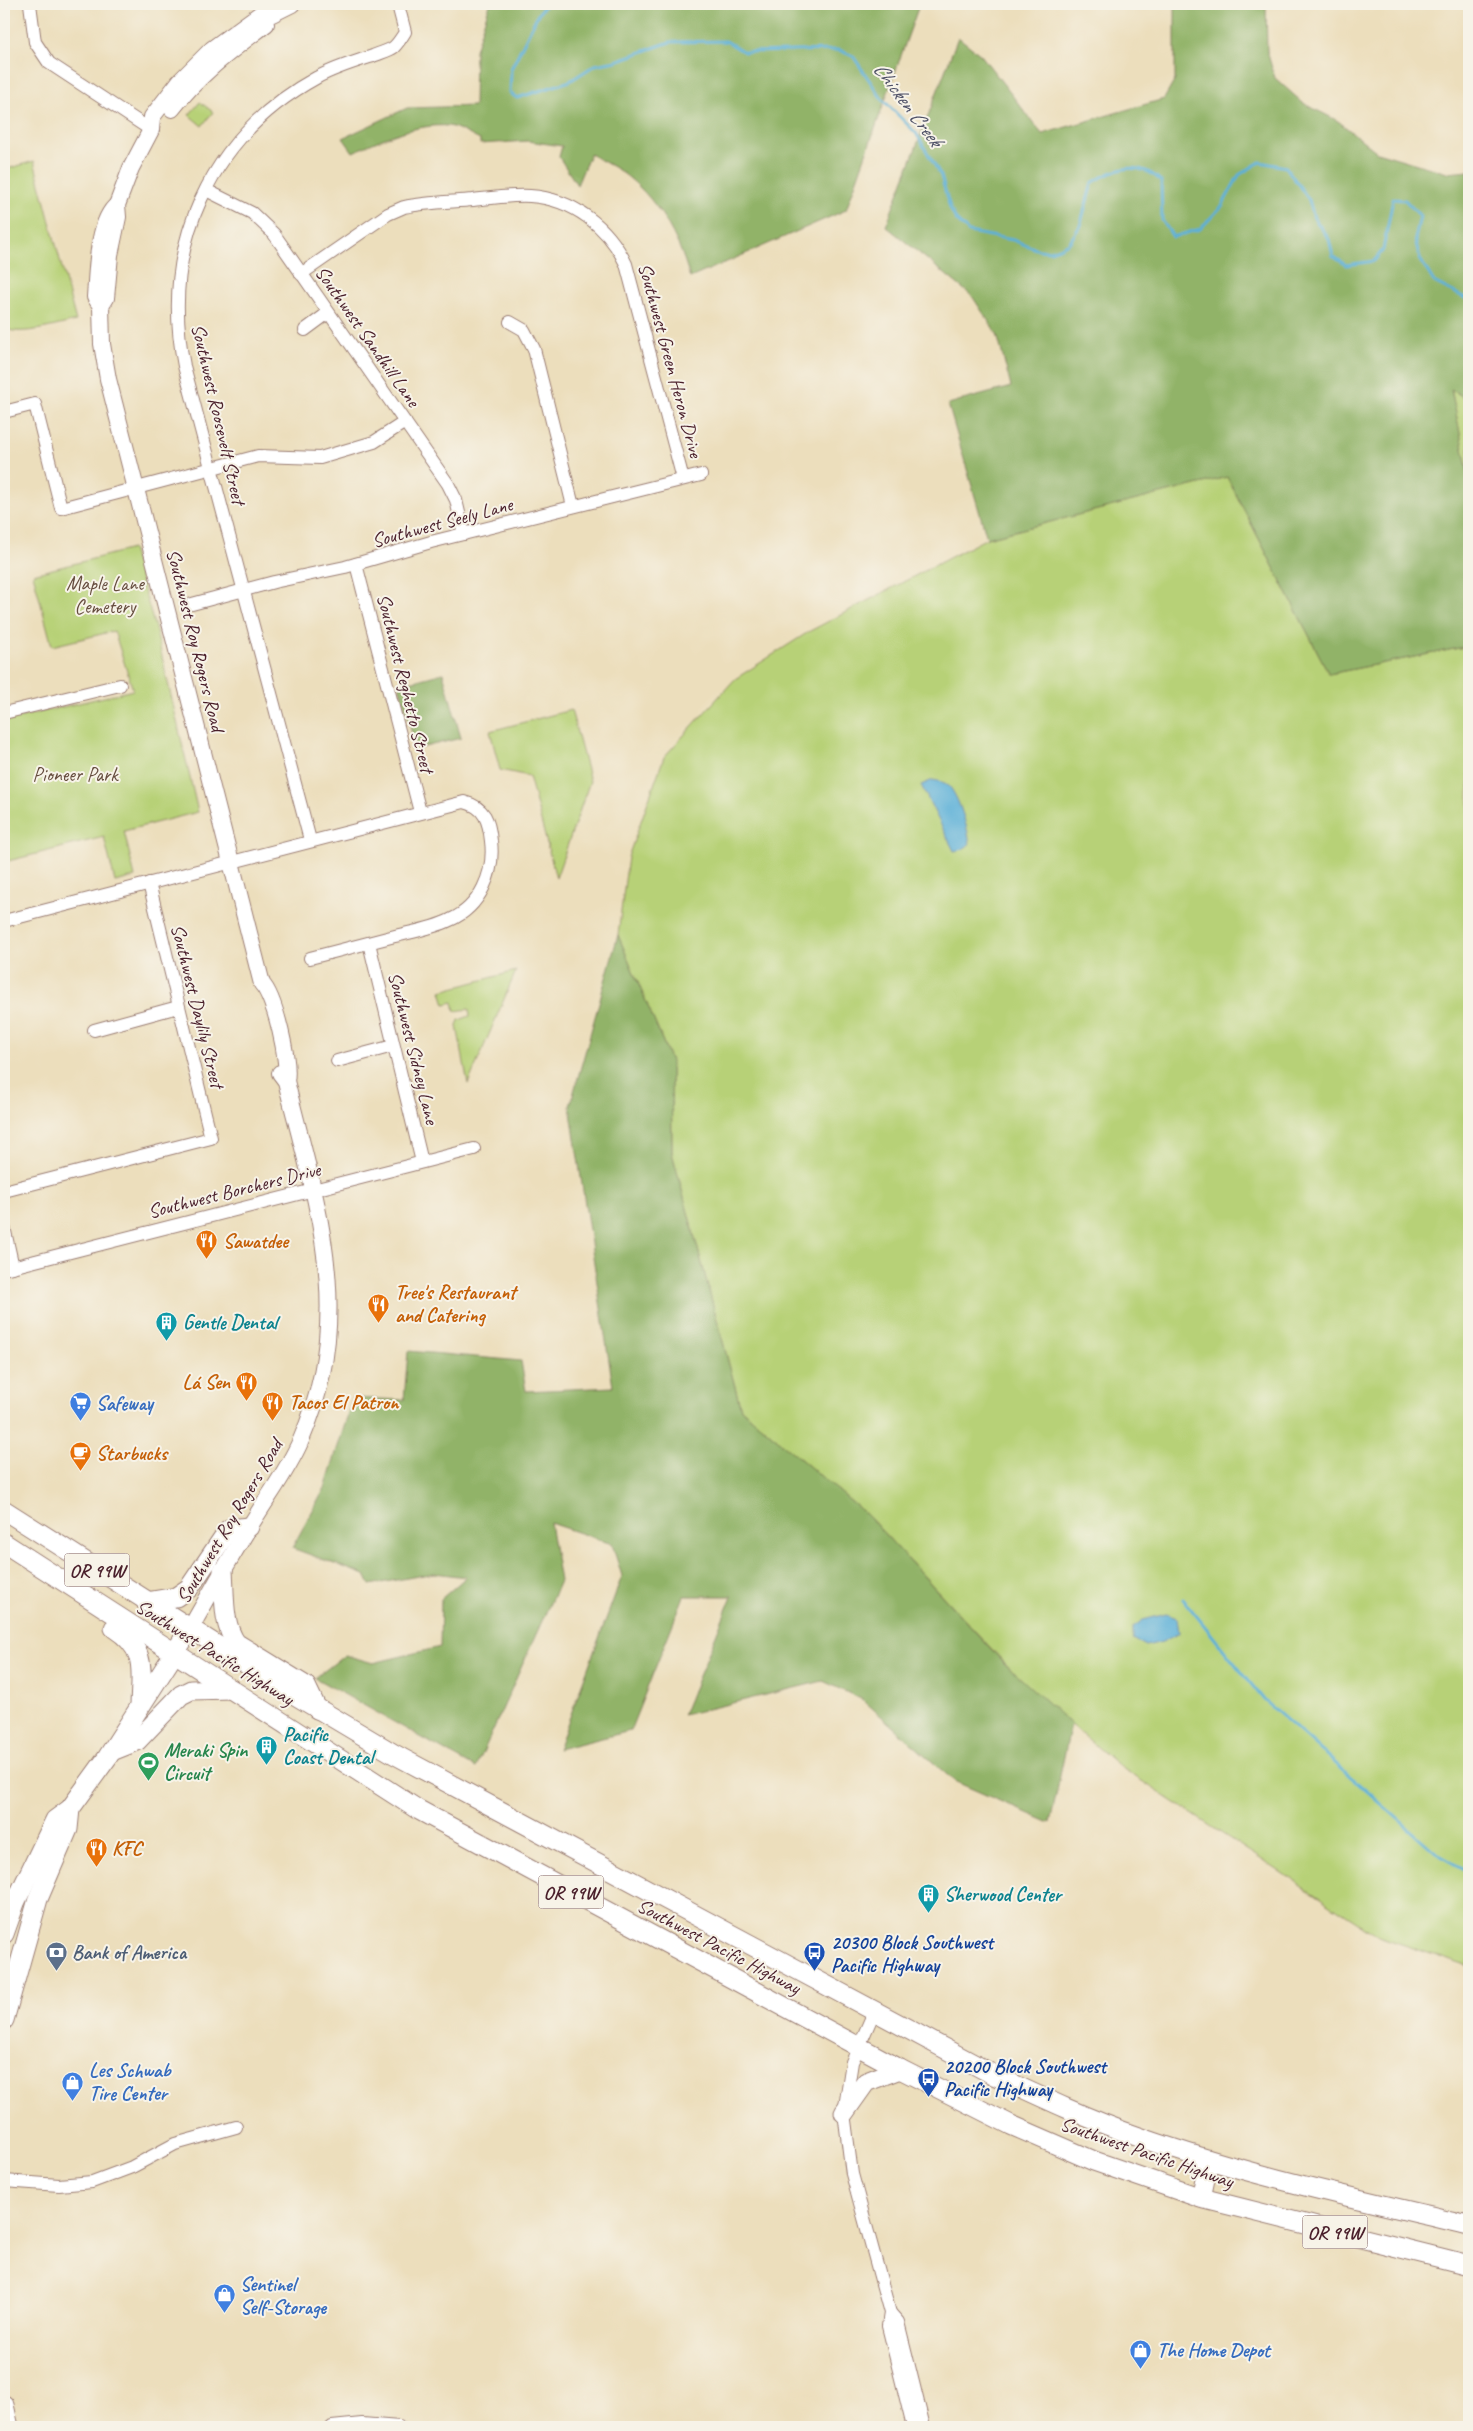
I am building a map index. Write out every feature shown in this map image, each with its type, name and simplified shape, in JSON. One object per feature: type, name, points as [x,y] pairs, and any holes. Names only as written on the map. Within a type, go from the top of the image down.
[{"type":"highway","name":"Southwest Pacific Highway","points":[[4,1510],[317,1709],[402,1758],[996,2076],[1056,2104],[1140,2138],[1209,2160],[1277,2179],[1469,2226]]},
{"type":"highway","points":[[146,1602],[176,1597],[182,1593],[197,1579],[229,1529],[249,1527]]},
{"type":"highway","name":"Southwest Pacific Highway","points":[[4,1543],[417,1809],[900,2069],[1053,2144],[1128,2173],[1201,2198],[1469,2265]]},
{"type":"highway","points":[[41,1567],[46,1582],[135,1644],[140,1656],[140,1706]]},
{"type":"highway","points":[[223,1572],[226,1616],[231,1636],[236,1643],[250,1653],[306,1686],[317,1709]]},
{"type":"highway","points":[[4,1934],[12,1911],[55,1820],[70,1809],[112,1751],[190,1629]]},
{"type":"highway","points":[[112,1751],[137,1741],[181,1694],[191,1690],[232,1689]]},
{"type":"highway","points":[[6,2011],[38,1899],[68,1829],[70,1809]]},
{"type":"highway","points":[[6,2011],[6,1974],[15,1931],[12,1911]]},
{"type":"highway","points":[[844,2113],[866,2082],[900,2069]]},
{"type":"highway","points":[[1201,2198],[1209,2160]]},
{"type":"highway","points":[[4,2405],[9,2427]]},
{"type":"main road","name":"Southwest Roy Rogers Road","points":[[190,1629],[249,1527],[292,1458],[309,1421],[322,1378],[328,1336],[330,1289],[328,1262],[313,1190],[286,1081],[288,1071],[279,1031],[268,990],[262,984],[106,371],[102,344],[100,306],[95,296],[99,252],[108,212],[116,205],[131,168],[151,130],[161,124],[200,77],[226,53],[266,24],[272,14],[292,4]]},
{"type":"street","points":[[30,4],[35,42],[49,63],[151,130]]},
{"type":"street","name":"Southwest Roosevelt Street","points":[[310,840],[184,366],[177,318],[177,291],[184,248],[194,214],[221,162],[246,130],[278,103],[320,76],[393,48],[405,32],[398,5]]},
{"type":"street","name":"Southwest Sandhill Lane","points":[[206,190],[259,218],[274,234],[452,491],[464,534]]},
{"type":"street","name":"Southwest Green Heron Drive","points":[[301,274],[388,214],[404,207],[526,196],[555,201],[578,210],[602,228],[617,246],[626,264],[683,479]]},
{"type":"street","points":[[305,330],[328,314]]},
{"type":"street","points":[[510,322],[524,330],[534,349],[573,506]]},
{"type":"street","points":[[4,412],[35,404],[61,508],[266,455],[320,458],[366,446],[405,422]]},
{"type":"street","name":"Southwest Seely Lane","points":[[192,604],[244,589],[356,564],[464,534],[702,475]]},
{"type":"street","name":"Southwest Reghetto Street","points":[[356,564],[420,812]]},
{"type":"street","points":[[4,713],[120,684]]},
{"type":"street","points":[[4,921],[310,840],[464,802],[476,805],[484,814],[493,852],[490,871],[474,902],[451,920],[310,958]]},
{"type":"street","name":"Southwest Daylily Street","points":[[4,1191],[211,1138],[149,882]]},
{"type":"street","name":"Southwest Sidney Lane","points":[[369,943],[422,1162]]},
{"type":"street","points":[[94,1030],[178,1007]]},
{"type":"street","points":[[337,1062],[393,1046]]},
{"type":"street","name":"Southwest Borchers Drive","points":[[8,1268],[474,1148]]},
{"type":"street","points":[[4,1227],[8,1268]]},
{"type":"street","points":[[874,2012],[858,2046],[848,2080],[844,2113],[852,2174],[890,2312],[898,2322],[924,2427]]},
{"type":"street","points":[[4,2181],[59,2185],[92,2182],[132,2167],[175,2144],[236,2127]]},
{"type":"street","points":[[890,2312],[888,2326],[913,2427]]},
{"type":"street","points":[[332,2427],[362,2424],[399,2427]]},
{"type":"green space","points":[[490,4],[908,4],[918,8],[846,210],[690,278],[673,233],[645,192],[617,169],[590,154],[577,185],[559,157],[562,146],[528,141],[480,144],[480,140],[448,126],[412,129],[387,137],[353,152],[343,138],[407,108],[474,106],[475,50]]},
{"type":"green space","points":[[1175,4],[1266,4],[1267,51],[1275,78],[1303,103],[1338,121],[1377,152],[1447,173],[1469,171],[1469,401],[1451,389],[1469,478],[1469,646],[1329,674],[1227,477],[987,538],[948,404],[1011,387],[997,334],[972,296],[886,226],[958,37],[981,55],[1042,134],[1164,99],[1175,80]]},
{"type":"green space","points":[[200,102],[213,112],[202,126],[189,115]]},
{"type":"green space","points":[[34,161],[76,321],[29,331],[19,331],[4,328],[4,170]]},
{"type":"green space","points":[[1451,388],[1469,401],[1469,478]]},
{"type":"green space","points":[[1227,477],[1329,674],[1469,646],[1469,1967],[1378,1936],[1122,1768],[1028,1688],[867,1515],[741,1409],[672,1153],[671,1061],[618,935],[628,857],[664,757],[735,679],[810,631],[987,538]]},
{"type":"green space","name":"Pioneer Park","points":[[132,549],[156,631],[198,812],[124,831],[135,877],[115,882],[104,837],[4,862],[4,721],[133,690],[114,631],[52,646],[33,574]]},
{"type":"green space","points":[[443,673],[461,738],[416,749],[399,685]]},
{"type":"green space","points":[[571,710],[590,781],[556,878],[529,776],[500,770],[490,731]]},
{"type":"green space","points":[[618,935],[671,1061],[672,1153],[741,1409],[867,1515],[1005,1664],[1071,1724],[1050,1823],[954,1781],[863,1700],[823,1681],[683,1715],[732,1596],[684,1596],[630,1731],[558,1749],[622,1576],[612,1544],[550,1523],[560,1581],[476,1768],[315,1678],[345,1655],[373,1663],[440,1647],[441,1599],[466,1577],[434,1573],[370,1585],[365,1575],[292,1548],[325,1488],[353,1398],[404,1400],[408,1351],[521,1361],[526,1391],[613,1387],[570,1106]]},
{"type":"green space","points":[[516,971],[468,1084],[457,1026],[459,1020],[470,1016],[469,1009],[455,1011],[453,1002],[445,1004],[441,991]]},
{"type":"water","points":[[933,780],[948,785],[956,797],[970,844],[963,849],[954,851],[921,785]]},
{"type":"water","points":[[1166,1614],[1177,1618],[1179,1633],[1162,1642],[1146,1646],[1133,1639],[1133,1627],[1143,1620]]},
{"type":"waterway","name":"Chicken Creek","points":[[546,4],[538,14],[511,69],[510,93],[517,98],[570,81],[595,65],[616,61],[670,42],[726,41],[744,52],[839,50],[853,56],[882,99],[916,133],[941,176],[950,208],[956,220],[969,232],[1013,240],[1039,250],[1050,251],[1059,248],[1069,243],[1080,226],[1092,183],[1109,173],[1127,168],[1136,168],[1153,174],[1161,181],[1162,220],[1173,237],[1200,229],[1222,206],[1239,175],[1260,162],[1286,167],[1309,200],[1314,218],[1329,239],[1333,256],[1346,265],[1374,261],[1383,250],[1393,199],[1405,200],[1420,216],[1415,239],[1420,259],[1434,282],[1469,300]]},
{"type":"waterway","points":[[1183,1599],[1264,1700],[1440,1856],[1469,1872]]},
{"type":"place","name":"Sawatdee","points":[[207,1260]]},
{"type":"place","name":"Tree's Restaurant and Catering","points":[[379,1323]]},
{"type":"place","name":"Gentle Dental","points":[[167,1341]]},
{"type":"place","name":"Lá Sen","points":[[246,1401]]},
{"type":"place","name":"Tacos El Patron","points":[[273,1421]]},
{"type":"place","name":"Safeway","points":[[80,1422]]},
{"type":"place","name":"Starbucks","points":[[80,1472]]},
{"type":"place","name":"Pacific Coast Dental","points":[[267,1765]]},
{"type":"place","name":"Meraki Spin Circuit","points":[[148,1781]]},
{"type":"place","name":"KFC","points":[[96,1867]]},
{"type":"place","name":"Sherwood Center","points":[[928,1913]]},
{"type":"place","name":"Bank of America","points":[[56,1971]]},
{"type":"place","name":"20300 Block Southwest Pacific Highway","points":[[815,1972]]},
{"type":"place","name":"20200 Block Southwest Pacific Highway","points":[[928,2097]]},
{"type":"place","name":"Les Schwab Tire Center","points":[[73,2101]]},
{"type":"place","name":"Sentinel Self-Storage","points":[[224,2314]]},
{"type":"place","name":"The Home Depot","points":[[1141,2369]]},
{"type":"park label","name":"Maple Lane Cemetery","points":[[105,594]]}]
